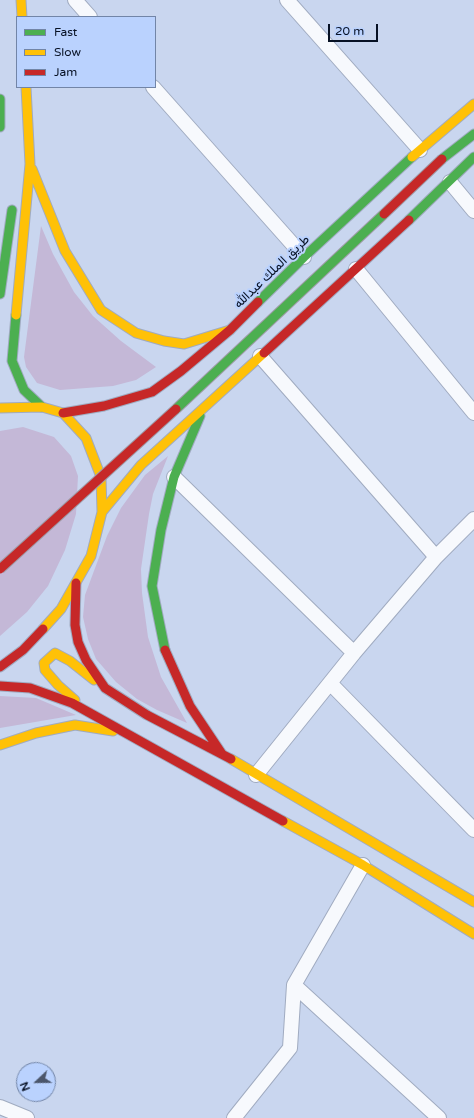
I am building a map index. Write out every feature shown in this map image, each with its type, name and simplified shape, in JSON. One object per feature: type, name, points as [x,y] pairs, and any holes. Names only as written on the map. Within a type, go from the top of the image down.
[{"type":"main road","points":[[21,0],[22,16]]},
{"type":"main road","points":[[20,146],[26,89]]},
{"type":"main road","points":[[26,89],[30,164],[12,361],[24,390],[42,407]]},
{"type":"main road","points":[[0,99],[0,127]]},
{"type":"main road","name":"طريق الملك عبدالله","points":[[63,413],[104,406],[152,392],[230,330],[304,257],[420,150],[474,104]]},
{"type":"main road","points":[[0,570],[191,395],[442,159],[474,134]]},
{"type":"main road","points":[[102,512],[140,465],[202,411],[356,269],[450,182],[474,157]]},
{"type":"main road","points":[[30,164],[65,252],[101,310],[136,333],[164,341],[184,344],[230,330]]},
{"type":"main road","points":[[0,294],[14,200]]},
{"type":"main road","points":[[0,408],[42,407],[63,413],[86,438],[101,478],[102,512],[91,556],[61,609],[23,650],[0,667]]},
{"type":"main road","points":[[202,411],[174,477],[161,530],[152,586],[165,650],[190,706],[222,754]]},
{"type":"main road","points":[[76,583],[75,625],[78,642],[86,660],[105,688]]},
{"type":"main road","points":[[94,715],[58,685],[45,670],[44,663],[55,653],[70,661],[83,673],[147,715],[222,754],[474,902]]},
{"type":"main road","points":[[0,686],[30,688],[72,703],[363,865],[474,934]]},
{"type":"main road","points":[[0,745],[36,733],[75,726],[109,730],[138,740]]},
{"type":"street","points":[[287,0],[420,150]]},
{"type":"street","points":[[81,1],[89,16]]},
{"type":"street","points":[[154,88],[304,257]]},
{"type":"street","points":[[450,182],[474,211]]},
{"type":"street","points":[[356,269],[474,413]]},
{"type":"street","points":[[260,356],[436,557]]},
{"type":"street","points":[[174,477],[354,653]]},
{"type":"street","points":[[256,775],[354,653],[436,557],[474,519]]},
{"type":"street","points":[[330,683],[474,830]]},
{"type":"street","points":[[234,1118],[290,1048],[294,986],[363,865]]},
{"type":"street","points":[[294,986],[439,1118]]},
{"type":"street","points":[[4,1112],[27,1118]]},
{"type":"shaded area","points":[[41,226],[53,254],[74,292],[93,316],[121,341],[156,367],[136,380],[113,386],[60,390],[37,383],[26,367],[24,357]]},
{"type":"shaded area","points":[[23,427],[54,437],[71,456],[78,476],[76,514],[65,550],[48,586],[27,612],[0,636],[0,431]]},
{"type":"shaded area","points":[[168,456],[153,494],[149,514],[141,569],[142,593],[148,637],[161,677],[187,723],[157,710],[137,699],[116,682],[96,659],[88,639],[83,617],[85,595],[107,536],[121,508],[145,475]]},
{"type":"shaded area","points":[[0,696],[36,698],[76,715],[0,728]]},
{"type":"traffic: fast","points":[[0,99],[0,127]]},
{"type":"traffic: fast","points":[[442,159],[474,134]]},
{"type":"traffic: fast","points":[[258,302],[304,257],[412,157]]},
{"type":"traffic: fast","points":[[409,220],[474,157]]},
{"type":"traffic: fast","points":[[0,294],[12,210]]},
{"type":"traffic: fast","points":[[176,409],[384,214]]},
{"type":"traffic: fast","points":[[16,315],[12,361],[24,390],[42,407]]},
{"type":"traffic: fast","points":[[165,650],[152,586],[161,530],[174,477],[200,416]]},
{"type":"traffic: slow","points":[[21,0],[22,16]]},
{"type":"traffic: slow","points":[[16,315],[30,164],[26,88]]},
{"type":"traffic: slow","points":[[412,157],[474,104]]},
{"type":"traffic: slow","points":[[32,169],[65,251],[101,310],[136,333],[164,341],[184,344],[230,330]]},
{"type":"traffic: slow","points":[[102,512],[141,465],[264,353]]},
{"type":"traffic: slow","points":[[0,408],[42,407],[63,413],[86,438],[101,477],[102,512],[91,556],[61,609],[43,629]]},
{"type":"traffic: slow","points":[[75,700],[58,685],[45,670],[44,663],[55,653],[70,661],[94,680]]},
{"type":"traffic: slow","points":[[0,745],[36,733],[75,725],[113,731]]},
{"type":"traffic: slow","points":[[231,759],[474,902]]},
{"type":"traffic: slow","points":[[283,821],[363,865],[474,934]]},
{"type":"traffic: jam","points":[[384,214],[442,159]]},
{"type":"traffic: jam","points":[[264,353],[409,220]]},
{"type":"traffic: jam","points":[[63,413],[104,406],[152,392],[181,371],[230,330],[258,302]]},
{"type":"traffic: jam","points":[[0,569],[176,409]]},
{"type":"traffic: jam","points":[[76,583],[75,625],[78,642],[86,660],[105,688],[147,715],[231,759]]},
{"type":"traffic: jam","points":[[0,667],[23,650],[43,629]]},
{"type":"traffic: jam","points":[[165,650],[190,706],[222,754]]},
{"type":"traffic: jam","points":[[0,686],[30,688],[72,703],[283,821]]}]
